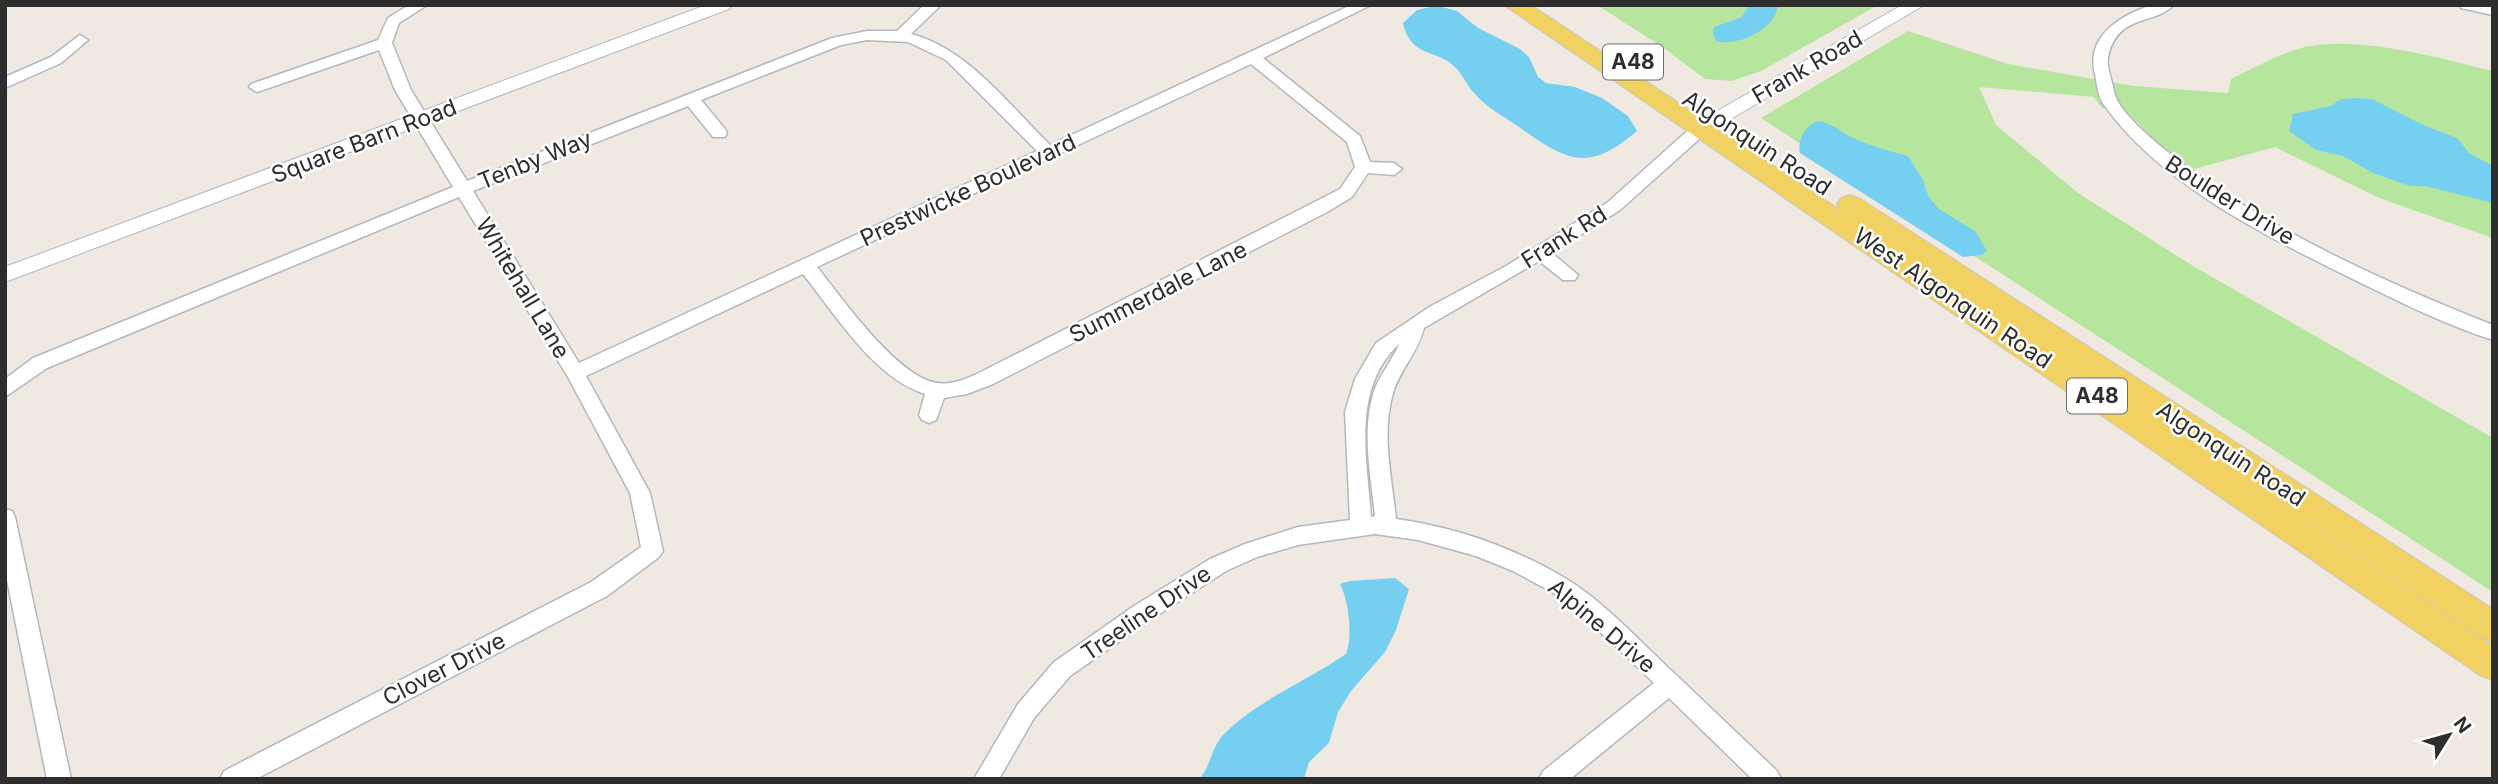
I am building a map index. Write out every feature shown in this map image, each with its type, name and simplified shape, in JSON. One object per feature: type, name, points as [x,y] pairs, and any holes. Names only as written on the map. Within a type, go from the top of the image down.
[{"type":"main road","name":"West Algonquin Road","points":[[1515,5],[1709,124],[2493,664]]},
{"type":"main road","name":"Algonquin Road","points":[[1548,5],[1709,124],[2493,627]]},
{"type":"street","points":[[257,87],[384,43],[393,21],[420,5]]},
{"type":"street","name":"Square Barn Road","points":[[5,275],[723,5]]},
{"type":"street","points":[[902,35],[918,17],[934,5]]},
{"type":"street","name":"Frank Road","points":[[1709,124],[1914,5]]},
{"type":"street","name":"Boulder Drive","points":[[2168,5],[2127,20],[2107,39],[2100,51],[2098,71],[2103,90],[2127,127],[2148,147],[2189,176],[2291,239],[2397,293],[2493,333]]},
{"type":"street","points":[[2466,5],[2493,11]]},
{"type":"street","name":"Prestwicke Boulevard","points":[[575,373],[1365,6]]},
{"type":"street","name":"Tenby Way","points":[[5,390],[40,363],[463,189],[837,41],[870,35],[902,35],[936,47],[951,57],[1048,152]]},
{"type":"street","points":[[5,83],[56,60],[80,40]]},
{"type":"street","name":"Whitehall Lane","points":[[384,43],[403,90],[575,373],[640,493],[652,551]]},
{"type":"street","points":[[1253,58],[1354,140],[1361,153],[1363,167],[1394,170]]},
{"type":"street","points":[[691,97],[719,133]]},
{"type":"street","name":"Frank Rd","points":[[1361,526],[1355,412],[1365,379],[1383,348],[1437,311],[1540,253],[1614,206],[1709,124]]},
{"type":"street","name":"Summerdale Lane","points":[[936,390],[969,386],[1324,207],[1346,193],[1363,167]]},
{"type":"street","points":[[1540,253],[1569,275]]},
{"type":"street","points":[[806,266],[890,366],[925,387],[936,390],[929,415]]},
{"type":"street","points":[[1386,526],[1379,437],[1381,406],[1393,372],[1412,344],[1415,327]]},
{"type":"street","points":[[5,516],[59,779]]},
{"type":"street","name":"Alpine Drive","points":[[1361,526],[1386,526],[1418,531],[1480,548],[1543,577],[1593,612],[1769,779]]},
{"type":"street","name":"Treeline Drive","points":[[986,779],[1026,711],[1062,669],[1142,613],[1218,565],[1252,550],[1298,536],[1361,526]]},
{"type":"street","name":"Clover Drive","points":[[232,779],[599,589],[652,551]]},
{"type":"street","points":[[1551,779],[1670,684]]},
{"type":"green space","points":[[1597,5],[1878,5],[1761,71],[1732,81],[1705,79],[1664,48]]},
{"type":"green space","points":[[1908,31],[2008,64],[2134,86],[2228,93],[2231,79],[2267,61],[2305,47],[2326,44],[2399,50],[2493,71],[2493,238],[2379,198],[2275,147],[2194,169],[2156,141],[2124,109],[2102,108],[2094,97],[1979,87],[1996,125],[2078,193],[2193,266],[2493,438],[2493,592],[1761,118]]},
{"type":"water","points":[[1749,5],[1778,5],[1770,22],[1754,35],[1734,41],[1716,41],[1714,27],[1742,17]]},
{"type":"water","points":[[1430,7],[1457,11],[1478,28],[1520,49],[1529,57],[1538,77],[1546,83],[1575,87],[1602,98],[1628,116],[1637,131],[1620,145],[1590,157],[1577,157],[1550,148],[1485,104],[1450,62],[1426,52],[1412,42],[1403,23],[1417,10]]},
{"type":"water","points":[[2341,99],[2372,99],[2423,125],[2457,138],[2469,153],[2493,166],[2493,203],[2425,186],[2410,186],[2373,173],[2343,156],[2316,150],[2289,131],[2293,114],[2331,106]]},
{"type":"water","points":[[1818,121],[1860,141],[1908,156],[1923,180],[1928,196],[1939,209],[1975,231],[1987,251],[1981,255],[1963,257],[1800,153],[1803,134],[1809,126]]},
{"type":"water","points":[[1395,578],[1409,589],[1396,630],[1385,652],[1351,691],[1338,712],[1329,743],[1309,762],[1304,779],[1199,779],[1221,738],[1239,720],[1346,654],[1349,619],[1340,584]]}]
